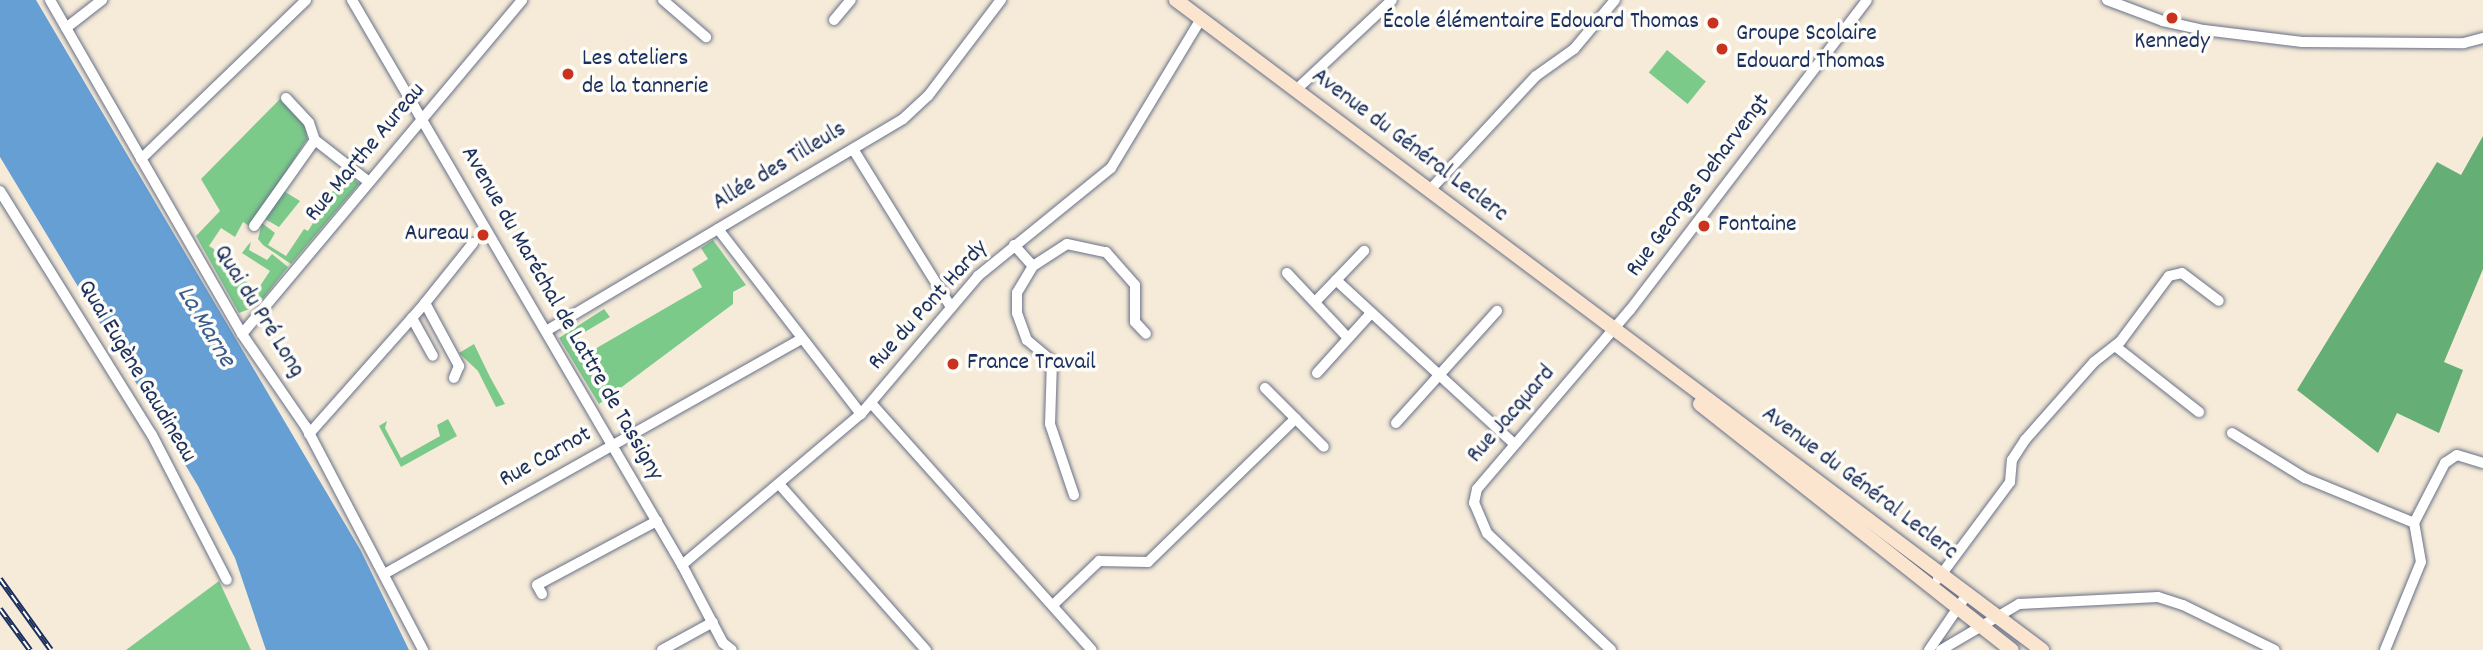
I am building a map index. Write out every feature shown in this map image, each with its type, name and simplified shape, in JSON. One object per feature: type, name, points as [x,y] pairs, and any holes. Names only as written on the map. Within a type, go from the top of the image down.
[{"type":"main road","name":"Avenue du Général Leclerc","points":[[1176,0],[1941,575],[1994,618],[2042,650]]},
{"type":"main road","name":"Avenue du Général Leclerc","points":[[1614,330],[1930,590],[2012,650]]},
{"type":"street","name":"Quai du Pré Long","points":[[50,0],[242,334],[309,434],[386,573],[423,650]]},
{"type":"street","points":[[66,29],[102,0]]},
{"type":"street","points":[[141,159],[306,0]]},
{"type":"street","name":"Avenue du Maréchal de Lattre de Tassigny","points":[[352,0],[657,521],[725,648]]},
{"type":"street","name":"Rue Marthe Aureau","points":[[242,334],[523,0]]},
{"type":"street","points":[[663,0],[706,37]]},
{"type":"street","points":[[834,20],[851,0]]},
{"type":"street","name":"Allée des Tilleuls","points":[[546,331],[916,109],[1001,0]]},
{"type":"street","points":[[1297,89],[1392,0]]},
{"type":"street","points":[[1429,191],[1536,76],[1574,49],[1615,0]]},
{"type":"street","name":"Rue Georges Deharvengt","points":[[1614,330],[1867,0]]},
{"type":"street","points":[[2109,0],[2164,21],[2265,38],[2373,43],[2483,38]]},
{"type":"street","name":"Rue du Pont Hardy","points":[[682,565],[861,414],[951,307],[1014,245],[1111,168],[1201,19]]},
{"type":"street","points":[[286,98],[309,122],[316,140],[369,182]]},
{"type":"street","points":[[254,226],[294,164],[316,140]]},
{"type":"street","points":[[853,149],[951,307]]},
{"type":"street","name":"Quai Eugène Gaudineau","points":[[0,191],[152,435],[227,580]]},
{"type":"street","points":[[718,229],[861,414]]},
{"type":"street","points":[[309,434],[425,303],[473,243]]},
{"type":"street","points":[[1074,495],[1050,424],[1052,361],[1027,340],[1017,313],[1017,293],[1033,267],[1067,244],[1106,252],[1135,285],[1135,322],[1146,334]]},
{"type":"street","points":[[1014,245],[1033,267]]},
{"type":"street","points":[[1315,302],[1364,251]]},
{"type":"street","points":[[1930,590],[2011,482],[2012,460],[2025,440],[2094,362],[2115,346],[2176,271],[2219,301]]},
{"type":"street","points":[[1287,273],[1348,338]]},
{"type":"street","points":[[1336,281],[1513,443]]},
{"type":"street","points":[[425,303],[459,366],[454,378]]},
{"type":"street","points":[[1396,423],[1497,311]]},
{"type":"street","points":[[1317,373],[1371,313]]},
{"type":"street","points":[[412,318],[433,356]]},
{"type":"street","name":"Rue Jacquard","points":[[1611,650],[1478,520],[1477,489],[1513,443],[1614,330]]},
{"type":"street","name":"Rue Carnot","points":[[386,573],[801,339]]},
{"type":"street","points":[[2115,346],[2199,412]]},
{"type":"street","points":[[1265,388],[1324,447]]},
{"type":"street","points":[[871,403],[1092,650]]},
{"type":"street","points":[[1054,605],[1100,561],[1148,562],[1296,418]]},
{"type":"street","points":[[2232,433],[2305,478],[2414,523]]},
{"type":"street","points":[[2385,650],[2421,562],[2414,523],[2445,463],[2457,455],[2483,463]]},
{"type":"street","points":[[779,484],[926,650]]},
{"type":"street","points":[[542,594],[537,585],[657,521]]},
{"type":"street","points":[[1929,650],[1966,596]]},
{"type":"street","points":[[1941,650],[2019,604],[2158,597],[2183,605],[2275,650]]},
{"type":"street","points":[[662,650],[713,622]]},
{"type":"green space","points":[[1667,50],[1706,81],[1688,104],[1649,73]]},
{"type":"green space","points":[[280,99],[306,124],[307,139],[251,227],[243,222],[235,237],[221,228],[209,246],[236,263],[230,272],[258,289],[270,271],[242,253],[251,242],[249,250],[267,260],[272,254],[288,267],[257,306],[239,313],[196,236],[220,211],[201,179]]},
{"type":"green space","points":[[2483,136],[2483,269],[2444,362],[2463,370],[2439,433],[2397,413],[2378,453],[2297,390],[2437,162],[2461,175]]},
{"type":"green space","points":[[346,170],[359,184],[291,264],[263,245],[258,239],[262,223],[275,233],[268,245],[286,256],[304,229],[308,231]]},
{"type":"green space","points":[[282,190],[300,201],[279,227],[265,219]]},
{"type":"green space","points":[[713,240],[746,285],[733,292],[733,304],[599,404],[559,338],[604,309],[610,317],[578,336],[588,353],[702,287],[692,269],[708,259],[701,248]]},
{"type":"green space","points":[[474,344],[505,404],[496,407],[478,371],[459,353]]},
{"type":"green space","points":[[448,419],[457,436],[401,467],[379,426],[387,421],[385,428],[401,458],[440,436],[437,425]]},
{"type":"green space","points":[[219,581],[251,650],[126,650]]},
{"type":"water","name":"La Marne","points":[[0,0],[36,0],[361,551],[409,650],[266,650],[235,558],[198,486],[0,157]]},
{"type":"railway","points":[[0,579],[51,650]]},
{"type":"railway","points":[[0,609],[30,650]]},
{"type":"place","name":"Kennedy","points":[[2172,18]]},
{"type":"place","name":"École élémentaire Edouard Thomas","points":[[1713,23]]},
{"type":"place","name":"Groupe Scolaire Edouard Thomas","points":[[1722,49]]},
{"type":"place","name":"Les ateliers de la tannerie","points":[[568,74]]},
{"type":"place","name":"Fontaine","points":[[1704,226]]},
{"type":"place","name":"Aureau","points":[[483,235]]},
{"type":"place","name":"France Travail","points":[[953,364]]}]
